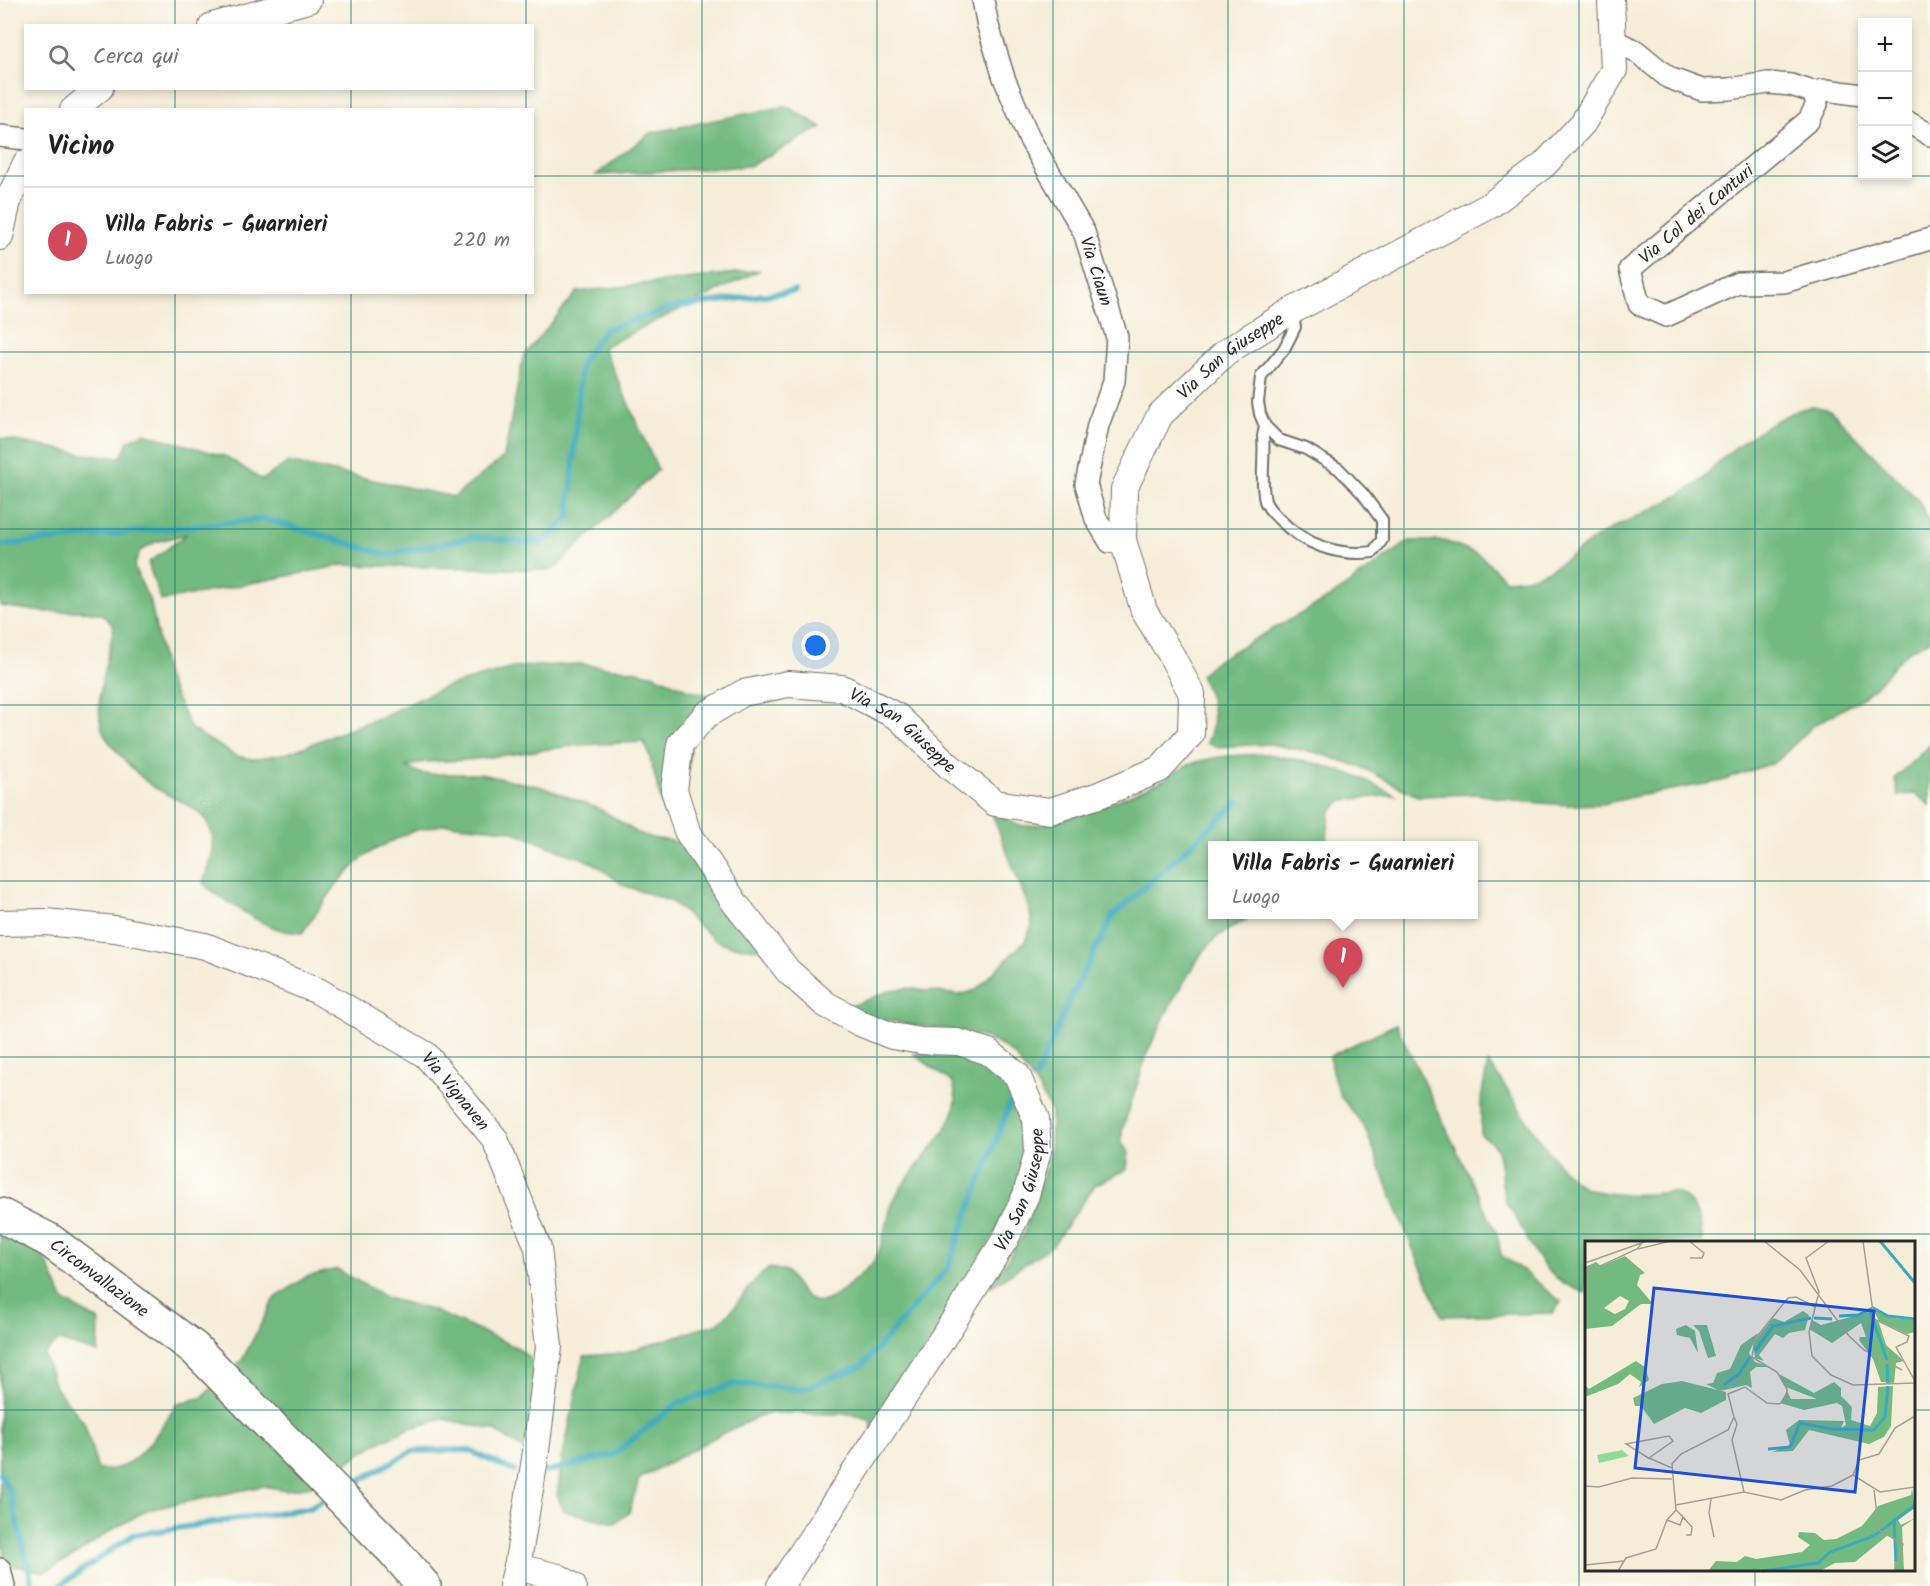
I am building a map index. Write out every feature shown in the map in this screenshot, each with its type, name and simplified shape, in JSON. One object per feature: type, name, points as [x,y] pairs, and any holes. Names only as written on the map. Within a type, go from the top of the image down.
[{"type":"highway","name":"Circonvallazione","points":[[0,1215],[49,1240],[194,1348],[393,1550],[424,1586]]},
{"type":"street","points":[[219,24],[308,0]]},
{"type":"street","name":"Via Ciaun","points":[[983,0],[988,26],[1004,78],[1029,138],[1084,232],[1117,337],[1114,381],[1098,425],[1086,484],[1096,519],[1110,542],[1122,540]]},
{"type":"street","name":"Via San Giuseppe","points":[[780,1586],[1006,1238],[1026,1195],[1038,1151],[1036,1119],[1017,1075],[989,1052],[958,1042],[921,1041],[892,1036],[860,1023],[825,1004],[788,971],[735,903],[687,831],[674,790],[680,744],[706,715],[743,693],[788,684],[842,688],[898,717],[949,766],[995,802],[1050,811],[1099,795],[1160,769],[1191,734],[1192,694],[1144,611],[1122,540],[1124,489],[1160,415],[1226,352],[1293,310],[1490,206],[1544,165],[1583,123],[1614,70],[1611,0]]},
{"type":"street","points":[[1613,40],[1636,51],[1669,78],[1702,90],[1729,89],[1768,83],[1791,85],[1813,92],[1826,90],[1858,94]]},
{"type":"street","points":[[75,108],[98,90]]},
{"type":"street","name":"Via Col dei Canturi","points":[[1813,92],[1817,104],[1809,120],[1630,269],[1639,304],[1666,316],[1738,283],[1784,282],[1930,238]]},
{"type":"street","points":[[1912,124],[1930,135]]},
{"type":"street","points":[[0,136],[24,140]]},
{"type":"street","points":[[0,237],[8,201],[24,167]]},
{"type":"street","name":"Via Vignaven","points":[[0,923],[46,922],[115,929],[205,946],[318,991],[426,1055],[495,1139],[538,1248],[549,1347],[535,1460],[514,1576]]},
{"type":"street","points":[[0,1569],[4,1586]]},
{"type":"street","points":[[514,1576],[558,1577],[573,1586]]},
{"type":"lane","points":[[1265,426],[1263,436],[1266,504],[1298,537],[1337,552],[1358,554],[1373,552],[1382,540],[1382,520],[1363,494],[1339,469],[1306,449],[1279,440],[1265,426],[1260,414],[1258,402],[1261,377],[1284,349],[1295,327],[1293,310]]},
{"type":"green space","points":[[786,106],[822,127],[750,166],[596,175],[650,133]]},
{"type":"green space","points":[[760,270],[603,347],[658,470],[553,570],[343,565],[161,601],[148,563],[187,534],[155,542],[140,551],[134,567],[151,604],[166,677],[191,729],[236,756],[253,759],[288,753],[385,715],[442,688],[516,667],[580,664],[638,671],[655,675],[687,689],[730,703],[693,729],[682,815],[665,814],[644,742],[580,745],[468,760],[424,762],[407,767],[422,774],[480,774],[542,787],[602,810],[636,832],[652,838],[697,845],[766,950],[731,946],[715,940],[672,902],[623,885],[595,864],[579,857],[509,830],[446,824],[412,831],[361,859],[337,884],[302,933],[271,927],[225,900],[203,883],[213,847],[207,823],[193,808],[147,782],[106,737],[100,719],[99,706],[114,626],[102,614],[85,611],[44,612],[0,606],[0,438],[83,454],[121,457],[128,441],[144,433],[227,457],[262,480],[288,462],[454,497],[504,457],[523,357],[577,292]]},
{"type":"green space","points":[[1813,406],[1830,410],[1919,501],[1930,525],[1930,640],[1912,649],[1859,700],[1814,725],[1777,761],[1722,781],[1603,804],[1568,805],[1527,802],[1476,794],[1417,796],[1361,767],[1317,753],[1269,744],[1216,747],[1207,743],[1213,717],[1208,692],[1200,675],[1213,663],[1228,654],[1329,598],[1409,541],[1444,541],[1461,547],[1481,556],[1506,580],[1537,575],[1562,562],[1611,529],[1690,488],[1728,453],[1761,430],[1781,418]]},
{"type":"green space","points":[[1930,745],[1930,805],[1915,794],[1898,795],[1895,778]]},
{"type":"green space","points":[[1268,754],[1314,763],[1357,776],[1395,795],[1343,800],[1330,812],[1326,841],[1208,841],[1208,919],[1247,919],[1218,936],[1201,954],[1173,1000],[1148,1051],[1122,1131],[1122,1144],[1129,1152],[1127,1169],[1095,1185],[1053,1245],[989,1288],[1023,1235],[1050,1154],[1051,1111],[1039,1089],[1015,1056],[987,1038],[958,1031],[868,1017],[837,1006],[854,1005],[891,990],[908,988],[959,995],[976,990],[1025,941],[1032,925],[1029,908],[989,806],[1001,816],[1025,826],[1055,822],[1114,801],[1163,780],[1191,764],[1239,755]]},
{"type":"green space","points":[[1396,1024],[1497,1234],[1501,1255],[1561,1302],[1553,1313],[1442,1316],[1364,1126],[1340,1096],[1332,1071],[1330,1056]]},
{"type":"green space","points":[[943,1052],[967,1059],[994,1072],[1014,1090],[1030,1140],[1017,1196],[873,1437],[870,1420],[853,1414],[772,1413],[719,1435],[639,1479],[629,1513],[615,1523],[564,1511],[557,1495],[584,1356],[624,1353],[718,1323],[731,1311],[756,1279],[769,1268],[786,1271],[801,1292],[815,1301],[823,1301],[841,1292],[874,1260],[879,1251],[895,1198],[938,1139],[953,1114],[956,1101],[953,1083],[914,1054]]},
{"type":"green space","points":[[1488,1063],[1548,1151],[1574,1180],[1586,1188],[1611,1194],[1637,1195],[1669,1192],[1684,1196],[1697,1213],[1702,1241],[1585,1241],[1585,1293],[1559,1280],[1542,1264],[1507,1204],[1498,1154],[1494,1145],[1481,1135],[1481,1099]]},
{"type":"green space","points":[[0,1201],[47,1262],[63,1300],[99,1321],[98,1353],[59,1341],[44,1354],[55,1387],[84,1422],[98,1470],[117,1468],[135,1458],[152,1440],[178,1403],[201,1398],[242,1360],[274,1299],[306,1277],[337,1269],[387,1298],[432,1310],[518,1348],[539,1367],[531,1455],[494,1430],[444,1419],[410,1428],[375,1444],[311,1486],[286,1490],[263,1486],[147,1510],[44,1572],[6,1564],[0,1532]]},
{"type":"waterway","points":[[0,545],[265,519],[388,555],[473,537],[541,544],[569,517],[581,363],[604,330],[675,307],[795,291]]},
{"type":"waterway","points":[[1036,1077],[1070,999],[1113,916],[1238,802]]},
{"type":"waterway","points":[[544,1472],[613,1455],[678,1403],[735,1384],[803,1389],[862,1366],[947,1269],[1012,1098]]},
{"type":"waterway","points":[[346,1488],[412,1451],[468,1450],[514,1471]]},
{"type":"waterway","points":[[0,1474],[9,1489],[33,1586]]},
{"type":"waterway","points":[[59,1586],[133,1535],[309,1508],[329,1497]]},
{"type":"place","name":"Villa Fabris - Guarnieri","points":[[1343,988]]}]
